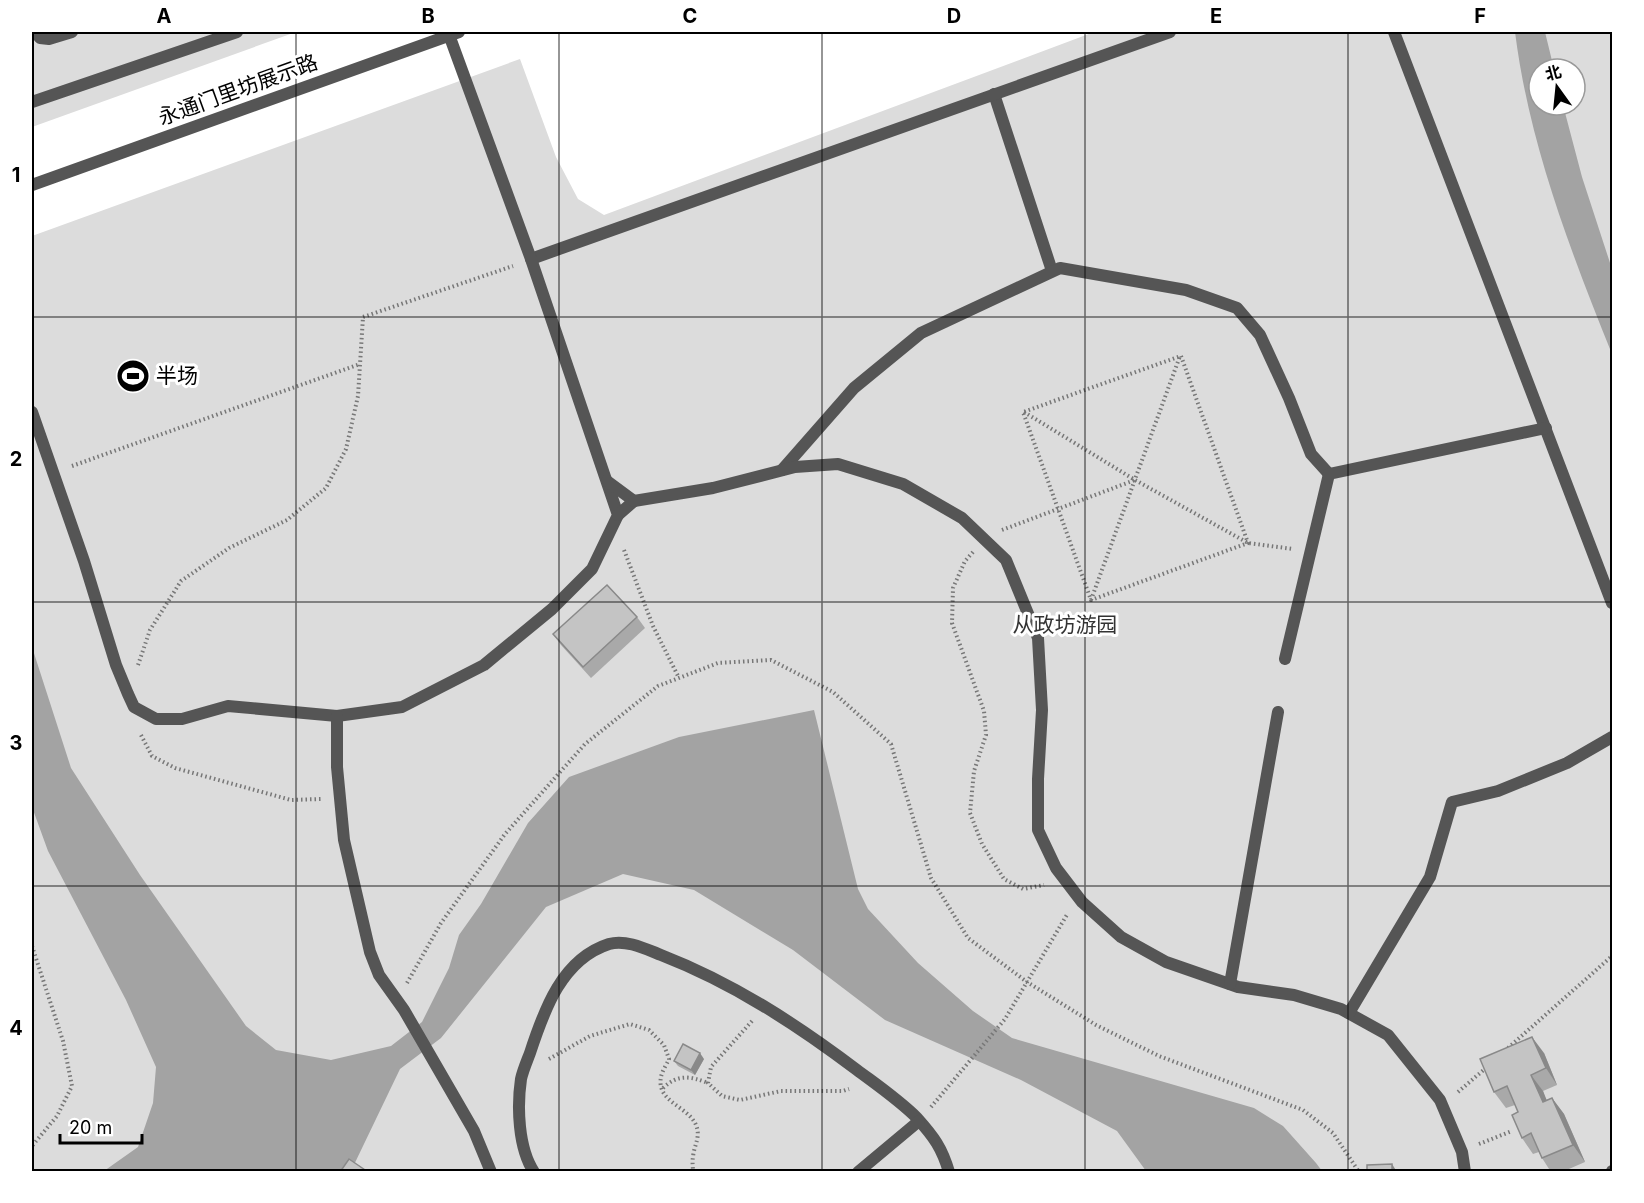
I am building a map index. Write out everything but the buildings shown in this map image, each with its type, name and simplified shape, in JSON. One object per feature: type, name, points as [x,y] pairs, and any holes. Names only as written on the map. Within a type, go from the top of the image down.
[{"type":"street","points":[[35,32],[40,38],[49,39],[72,32]]},
{"type":"street","points":[[32,102],[237,32]]},
{"type":"street","points":[[531,260],[1170,32]]},
{"type":"street","points":[[1394,32],[1612,603]]},
{"type":"street","points":[[452,33],[607,481],[616,520]]},
{"type":"street","name":"永通门里坊展示路","points":[[32,185],[452,33]]},
{"type":"street","points":[[994,94],[1052,271]]},
{"type":"street","points":[[782,470],[854,388],[921,333],[1060,268],[1186,290],[1237,308],[1260,335],[1289,398],[1311,454],[1329,474]]},
{"type":"street","points":[[32,412],[128,694],[134,707],[156,719],[182,718],[228,706],[336,716],[402,707],[484,665],[552,609],[592,569],[616,520],[634,501],[713,488],[795,467],[838,464],[903,484],[962,518],[1006,560],[1038,638],[1042,710],[1038,830],[1056,868],[1077,897],[1121,937],[1166,962],[1230,984],[1294,995],[1341,1009],[1388,1035],[1440,1100],[1462,1152],[1466,1172]]},
{"type":"street","points":[[1329,474],[1546,428]]},
{"type":"street","points":[[1285,658],[1329,474]]},
{"type":"street","points":[[607,481],[634,501]]},
{"type":"street","points":[[1230,984],[1278,712]]},
{"type":"street","points":[[336,716],[337,767],[344,840],[369,951],[379,975],[434,1060],[474,1131],[491,1172]]},
{"type":"street","points":[[1348,1013],[1430,877],[1452,797],[1498,790],[1567,763],[1612,737]]},
{"type":"street","points":[[534,1172],[527,1161],[520,1126],[522,1078],[536,1035],[553,993],[572,967],[590,952],[612,943],[635,945],[677,961],[741,991],[816,1039],[919,1121],[942,1148],[950,1172]]},
{"type":"street","points":[[858,1172],[919,1121]]},
{"type":"path","points":[[128,694],[150,630],[181,581],[229,548],[286,520],[326,488],[346,449],[358,396],[363,317],[531,260]]},
{"type":"path","points":[[1023,412],[1181,356]]},
{"type":"path","points":[[1091,600],[1181,356]]},
{"type":"path","points":[[1181,356],[1248,543]]},
{"type":"path","points":[[53,473],[360,364]]},
{"type":"path","points":[[1023,412],[1135,480],[1248,543],[1310,552]]},
{"type":"path","points":[[1023,412],[1091,600]]},
{"type":"path","points":[[1065,880],[1023,889],[1005,879],[982,844],[970,813],[974,771],[986,735],[984,711],[952,623],[953,588],[965,561],[984,539],[1058,508],[1135,480]]},
{"type":"path","points":[[616,520],[653,626],[679,678]]},
{"type":"path","points":[[1091,600],[1248,543]]},
{"type":"path","points":[[400,1005],[441,923],[512,826],[585,744],[658,686],[718,663],[771,660],[833,692],[891,744],[931,878],[968,938],[1027,982],[1096,1025],[1159,1056],[1303,1110],[1333,1132],[1359,1172]]},
{"type":"path","points":[[140,711],[141,734],[152,756],[175,768],[291,800],[340,798]]},
{"type":"path","points":[[919,1121],[1005,1019],[1077,897]]},
{"type":"path","points":[[32,946],[63,1041],[72,1086],[57,1116],[32,1146]]},
{"type":"path","points":[[1505,1051],[1612,956]]},
{"type":"path","points":[[708,1083],[711,1067],[764,1006]]},
{"type":"path","points":[[522,1078],[550,1058],[590,1036],[630,1024],[649,1030],[664,1045],[669,1059],[660,1077],[663,1093],[688,1113],[695,1123],[699,1136],[693,1157],[693,1172]]},
{"type":"path","points":[[1442,1106],[1487,1067]]},
{"type":"path","points":[[662,1089],[672,1080],[695,1078],[708,1083],[722,1096],[740,1100],[781,1090],[843,1091],[873,1083]]},
{"type":"path","points":[[1462,1152],[1512,1131]]},
{"type":"green space","points":[[32,32],[296,32],[32,127]]},
{"type":"green space","name":"从政坊游园","points":[[1094,32],[1612,32],[1612,1171],[32,1172],[32,236],[520,59],[556,157],[578,199],[604,215]]},
{"type":"shaded area","points":[[1515,32],[1545,32],[1551,57],[1527,57],[1527,101]]},
{"type":"shaded area","points":[[1531,117],[1566,117],[1582,177],[1612,269],[1612,354],[1567,236]]},
{"type":"shaded area","points":[[32,647],[71,768],[140,875],[246,1026],[276,1050],[331,1060],[391,1046],[422,1022],[449,968],[459,935],[481,904],[528,823],[569,777],[679,737],[814,710],[858,889],[868,909],[918,963],[973,1011],[1012,1038],[1254,1108],[1283,1126],[1322,1171],[1146,1171],[1117,1131],[1021,1080],[885,1020],[793,950],[694,890],[623,874],[546,907],[441,1038],[400,1069],[351,1171],[104,1171],[138,1147],[153,1103],[156,1067],[126,1000],[48,851],[32,807]]},
{"type":"place","name":"半场","points":[[133,376]]}]
